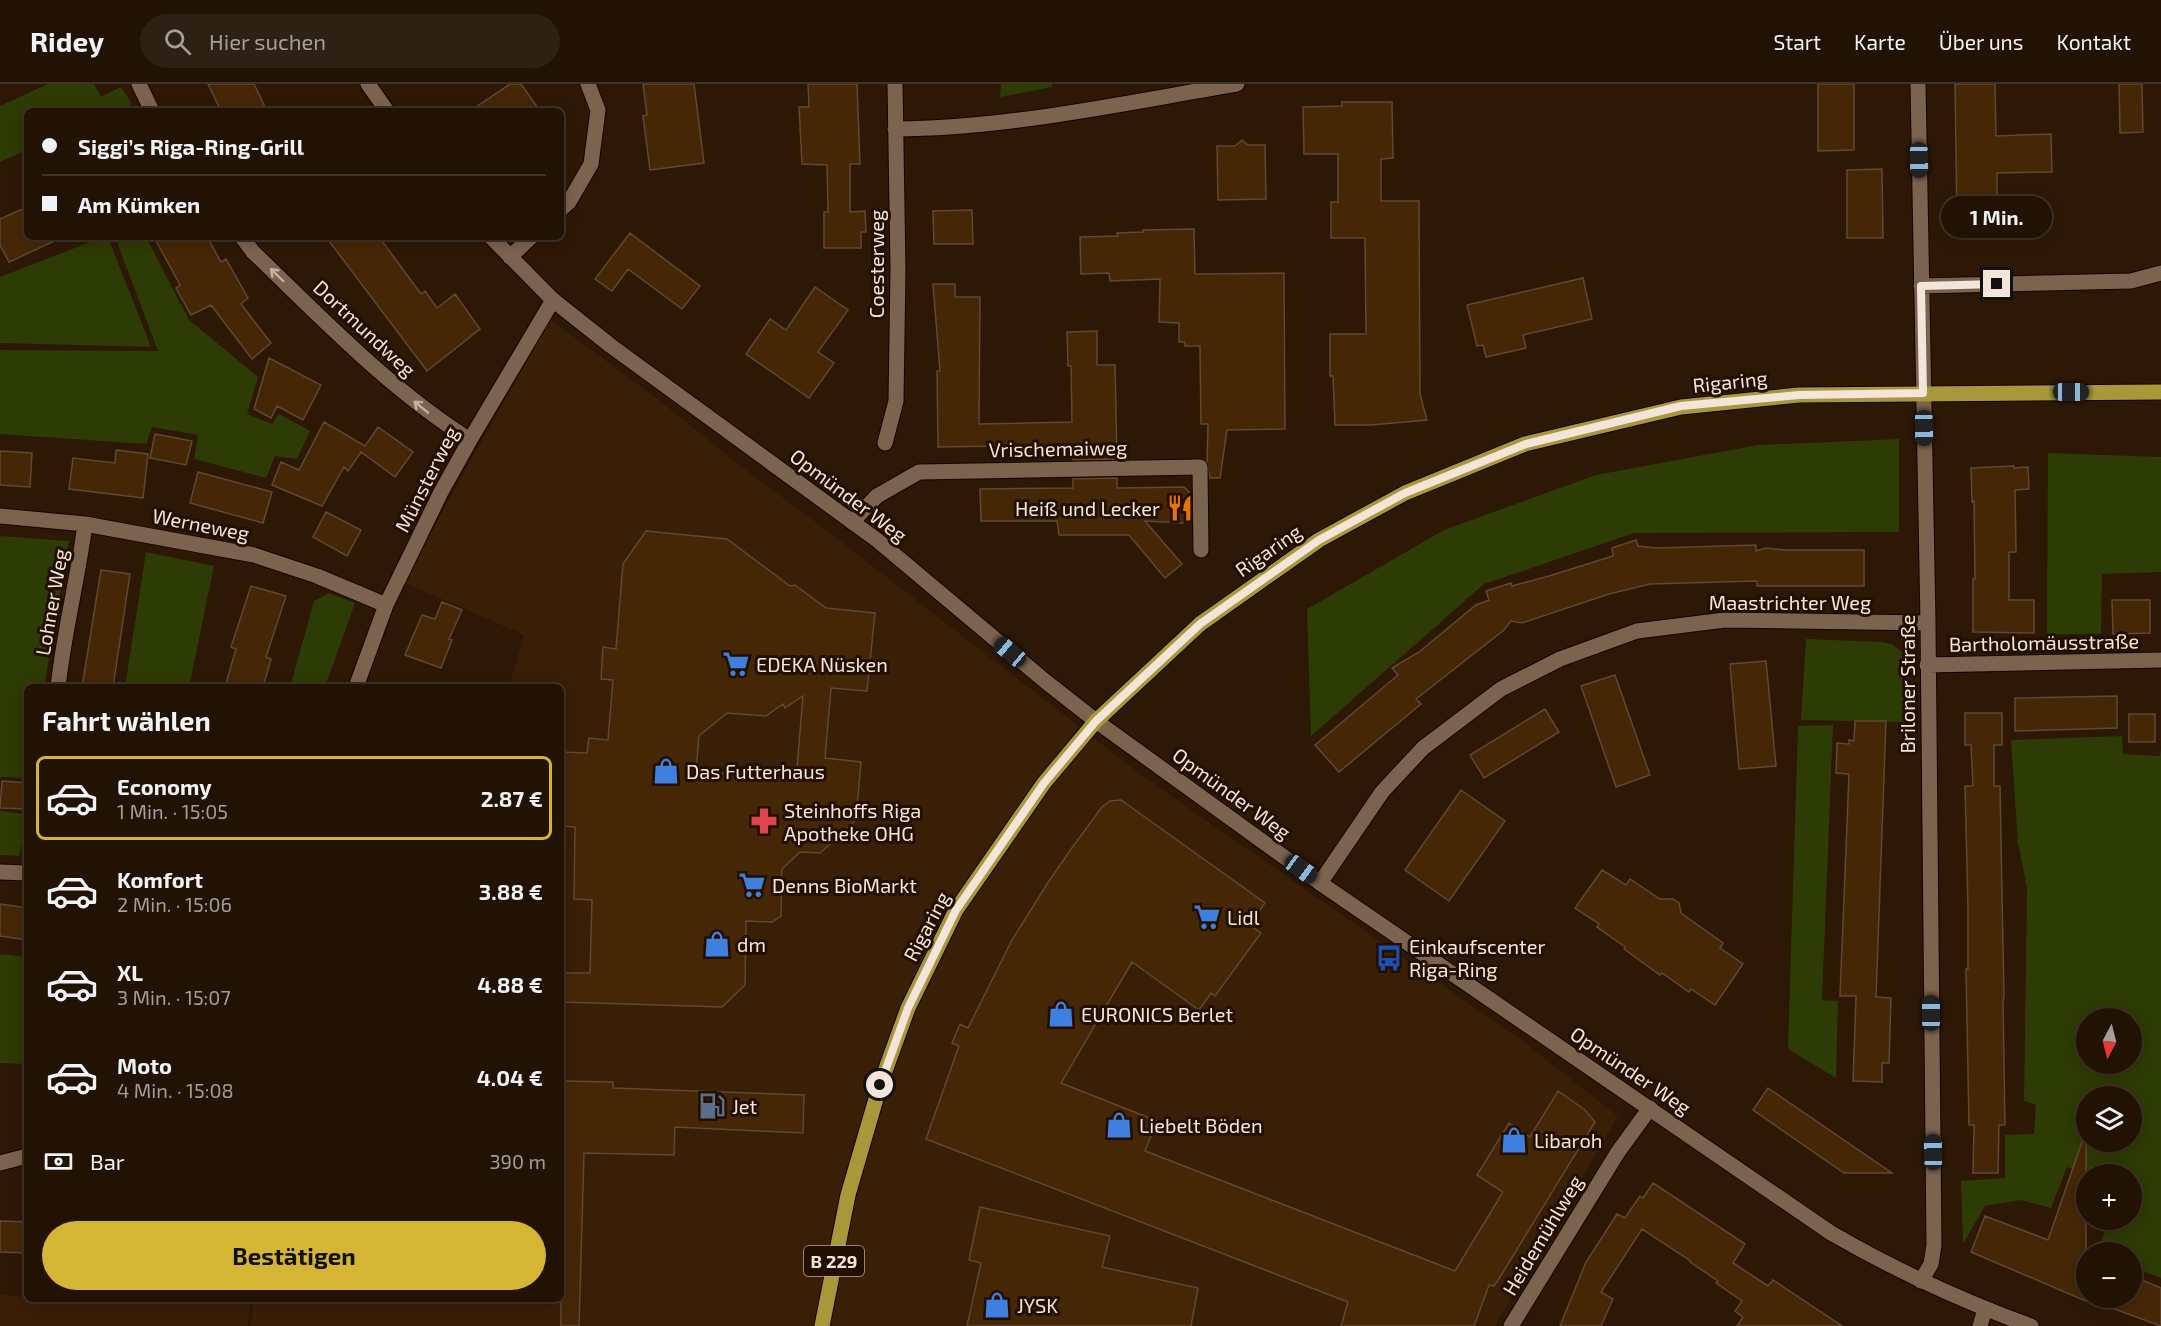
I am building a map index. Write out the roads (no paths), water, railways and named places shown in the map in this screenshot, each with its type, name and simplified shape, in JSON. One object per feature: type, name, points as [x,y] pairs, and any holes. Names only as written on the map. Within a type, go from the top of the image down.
[{"type":"main road","name":"Rigaring","points":[[822,1326],[848,1195],[880,1085],[908,1008],[956,910],[1044,783],[1096,721],[1200,624],[1319,540],[1405,493],[1526,444],[1681,406],[1799,395],[2161,392]]},
{"type":"street","points":[[139,84],[151,108]]},
{"type":"street","points":[[368,84],[385,108]]},
{"type":"street","points":[[564,206],[569,202],[591,164],[598,111],[588,84]]},
{"type":"street","name":"Coesterweg","points":[[885,443],[896,401],[898,269],[895,84]]},
{"type":"street","points":[[895,129],[936,129],[1016,120],[1237,84]]},
{"type":"street","name":"Briloner Straße","points":[[1918,84],[1928,623],[1934,1245],[1931,1264],[1921,1281]]},
{"type":"street","name":"Dortmundweg","points":[[244,240],[253,252],[360,355],[436,418],[470,440]]},
{"type":"street","name":"Opmünder Weg","points":[[494,240],[553,300],[611,346],[852,522],[1044,681],[1096,721],[1320,883],[1831,1233],[1921,1281],[2031,1326]]},
{"type":"street","points":[[510,256],[528,240]]},
{"type":"street","points":[[1921,286],[2131,281],[2161,273]]},
{"type":"street","name":"Münsterweg","points":[[357,684],[386,605],[470,440],[553,300]]},
{"type":"street","name":"Vrischemaiweg","points":[[852,522],[877,496],[919,472],[1200,467],[1201,550]]},
{"type":"street","name":"Werneweg","points":[[0,516],[85,524],[254,555],[317,576],[386,605]]},
{"type":"street","name":"Lohner Weg","points":[[58,684],[85,524]]},
{"type":"street","name":"Maastrichter Weg","points":[[1320,883],[1382,792],[1424,748],[1501,689],[1560,659],[1637,632],[1725,620],[1928,623]]},
{"type":"street","name":"Bartholomäusstraße","points":[[1927,665],[2161,660]]},
{"type":"street","points":[[0,872],[24,873]]},
{"type":"street","name":"Heidemühlweg","points":[[1511,1326],[1618,1152],[1650,1108]]},
{"type":"street","points":[[0,1163],[24,1157]]},
{"type":"street","points":[[1980,1326],[1985,1309]]},
{"type":"place","name":"Heiß und Lecker","points":[[1180,508]]},
{"type":"place","name":"EDEKA Nüsken","points":[[736,664]]},
{"type":"place","name":"Das Futterhaus","points":[[666,771]]},
{"type":"place","name":"Steinhoffs Riga Apotheke OHG","points":[[764,821]]},
{"type":"place","name":"Denns BioMarkt","points":[[752,885]]},
{"type":"place","name":"Lidl","points":[[1207,917]]},
{"type":"place","name":"dm","points":[[717,944]]},
{"type":"place","name":"Einkaufscenter Riga-Ring","points":[[1389,958]]},
{"type":"place","name":"EURONICS Berlet","points":[[1061,1014]]},
{"type":"place","name":"Jet","points":[[712,1106]]},
{"type":"place","name":"Liebelt Böden","points":[[1119,1125]]},
{"type":"place","name":"Libaroh","points":[[1514,1140]]},
{"type":"place","name":"JYSK","points":[[997,1305]]}]
